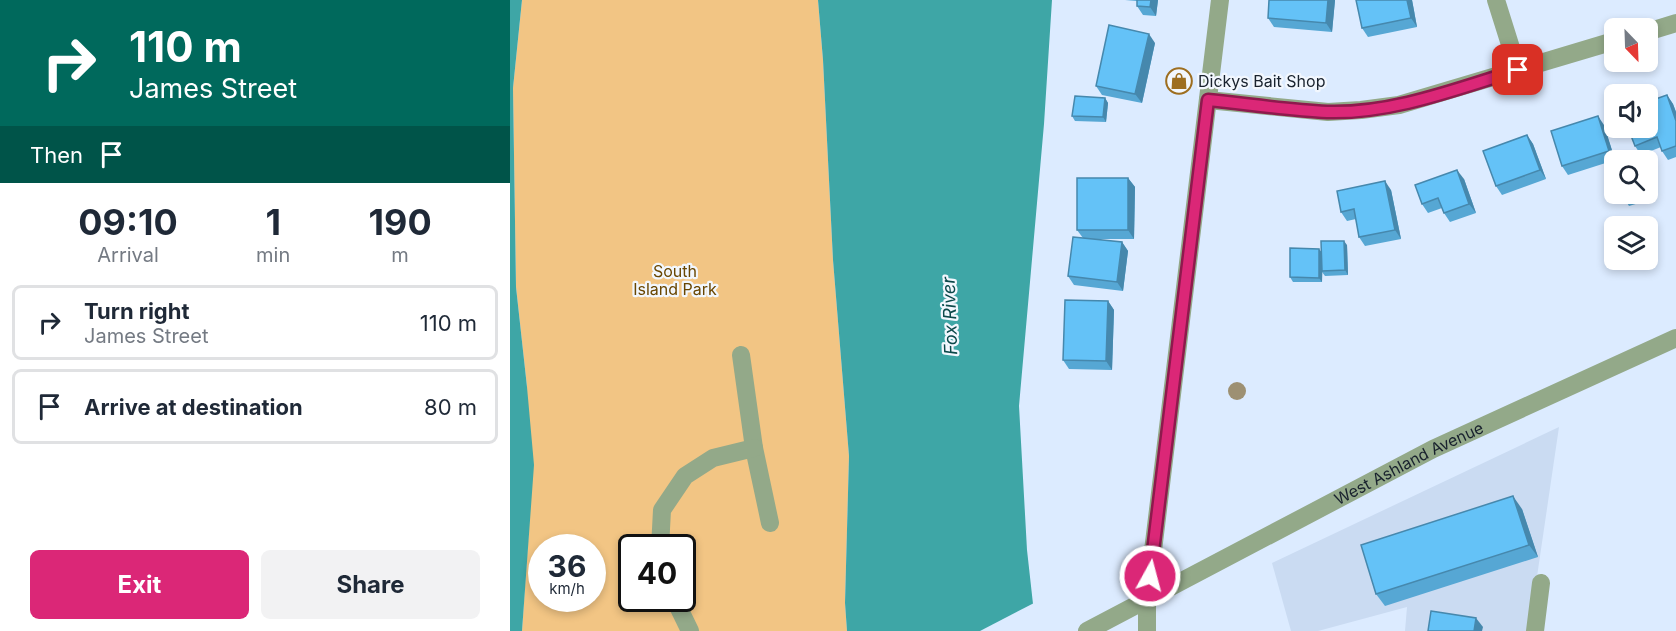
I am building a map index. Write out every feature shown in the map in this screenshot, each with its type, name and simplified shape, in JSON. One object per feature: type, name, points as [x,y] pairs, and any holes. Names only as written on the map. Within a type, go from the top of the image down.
[{"type":"street","points":[[1147,631],[1147,600],[1220,0]]},
{"type":"street","points":[[1496,0],[1518,70]]},
{"type":"street","points":[[1658,29],[1676,23]]},
{"type":"street","points":[[1208,100],[1328,112],[1399,105],[1604,45]]},
{"type":"street","name":"West Ashland Avenue","points":[[1087,631],[1433,449],[1676,338]]},
{"type":"street","points":[[741,356],[754,448],[770,523]]},
{"type":"street","points":[[661,534],[662,510],[685,476],[713,458],[754,448]]},
{"type":"street","points":[[1535,631],[1541,583]]},
{"type":"street","points":[[681,612],[690,631]]},
{"type":"shaded area","points":[[1559,427],[1529,631],[1405,631],[1407,607],[1318,631],[1291,631],[1272,563]]},
{"type":"green space","name":"South Island Park","points":[[522,0],[818,0],[833,260],[849,456],[845,603],[847,631],[522,631],[528,542],[528,612],[606,612],[606,534],[529,534],[527,387],[516,287],[513,88]]},
{"type":"water","points":[[510,0],[522,0],[513,88],[516,287],[534,465],[522,631],[510,631]]},
{"type":"water","name":"Fox River","points":[[818,0],[1052,0],[1044,124],[1019,406],[1027,550],[1036,631],[847,631],[845,603],[849,456],[833,260]]},
{"type":"pier","points":[[1036,602],[1039,631],[980,631]]},
{"type":"building","points":[[1137,0],[1151,0],[1150,7],[1137,6]]},
{"type":"building","points":[[1269,0],[1328,0],[1326,23],[1268,18]]},
{"type":"building","points":[[1356,0],[1407,0],[1411,18],[1362,28]]},
{"type":"building","points":[[1109,25],[1149,34],[1135,94],[1096,86]]},
{"type":"building","points":[[1667,95],[1676,121],[1676,146],[1662,151],[1657,138],[1658,98]]},
{"type":"building","points":[[1075,96],[1105,98],[1103,117],[1072,116]]},
{"type":"building","points":[[1598,116],[1609,150],[1562,166],[1551,131]]},
{"type":"building","points":[[1527,135],[1540,170],[1496,186],[1483,151]]},
{"type":"building","points":[[1632,138],[1655,138],[1635,146]]},
{"type":"building","points":[[1457,170],[1469,204],[1444,213],[1438,198],[1422,204],[1415,185]]},
{"type":"building","points":[[1077,178],[1128,178],[1128,230],[1077,230]]},
{"type":"building","points":[[1385,181],[1395,230],[1359,237],[1354,209],[1341,212],[1337,191]]},
{"type":"building","points":[[1073,237],[1122,242],[1117,282],[1068,276]]},
{"type":"building","points":[[1321,241],[1344,241],[1345,270],[1322,271]]},
{"type":"building","points":[[1290,248],[1319,249],[1319,278],[1290,277]]},
{"type":"building","points":[[1065,300],[1108,301],[1106,361],[1063,360]]},
{"type":"building","points":[[1513,496],[1529,545],[1376,594],[1361,545]]},
{"type":"building","points":[[1431,611],[1476,618],[1474,631],[1428,631]]},
{"type":"place","name":"Dickys Bait Shop","points":[[1179,81]]},
{"type":"route","points":[[1150,576],[1208,100],[1328,112],[1361,110],[1399,105],[1518,70]]}]
